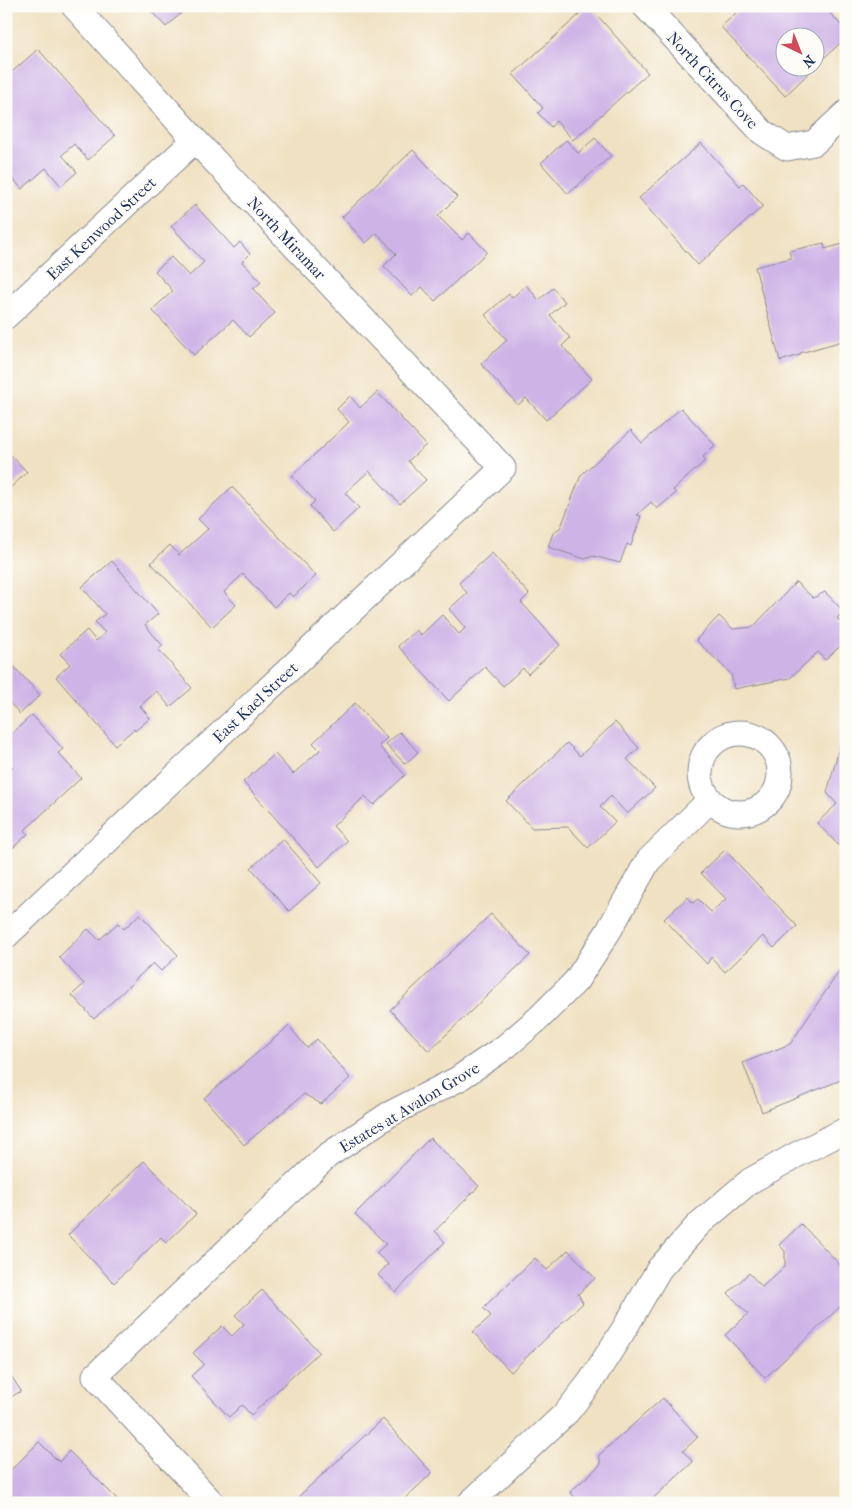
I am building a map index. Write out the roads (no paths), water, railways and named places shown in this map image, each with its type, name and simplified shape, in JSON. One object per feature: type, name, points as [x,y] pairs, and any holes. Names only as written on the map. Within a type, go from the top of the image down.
[{"type":"street","name":"North Miramar","points":[[74,6],[195,140],[503,468]]},
{"type":"street","name":"North Citrus Cove","points":[[645,6],[762,132],[787,148],[814,142],[846,113]]},
{"type":"street","name":"East Kenwood Street","points":[[6,316],[195,140]]},
{"type":"street","name":"East Kael Street","points":[[6,936],[503,468]]},
{"type":"street","name":"Estates at Avalon Grove","points":[[212,1503],[95,1376],[327,1156],[388,1116],[458,1079],[505,1047],[539,1018],[576,981],[608,932],[648,861],[710,800]]},
{"type":"street","points":[[470,1503],[566,1412],[591,1381],[659,1269],[699,1224],[750,1181],[846,1130]]}]
